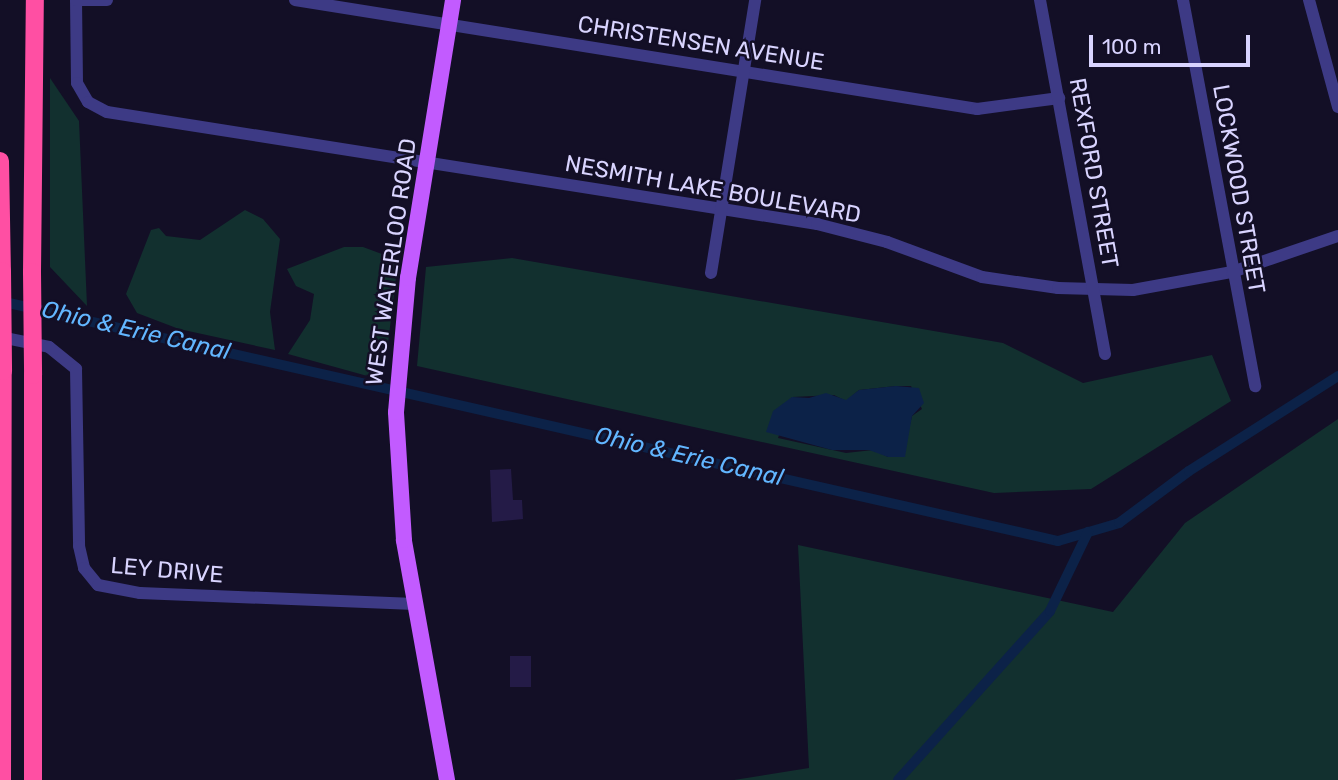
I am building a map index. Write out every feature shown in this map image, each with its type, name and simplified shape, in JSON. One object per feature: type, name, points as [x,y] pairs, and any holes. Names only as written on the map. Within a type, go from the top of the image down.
[{"type":"highway","points":[[33,780],[32,272],[35,0]]},
{"type":"highway","points":[[0,162],[3,371],[2,780]]},
{"type":"main road","name":"WEST WATERLOO ROAD","points":[[447,780],[399,501],[396,412],[397,371],[426,163],[453,0]]},
{"type":"street","points":[[76,0],[107,0]]},
{"type":"street","name":"NESMITH LAKE BOULEVARD","points":[[76,0],[77,83],[88,102],[114,113],[723,209],[856,233],[982,276],[1094,291],[1133,290],[1232,272],[1338,236]]},
{"type":"street","name":"CHRISTENSEN AVENUE","points":[[295,0],[977,109],[1059,98]]},
{"type":"street","points":[[711,273],[755,0]]},
{"type":"street","name":"REXFORD STREET","points":[[1040,0],[1105,354]]},
{"type":"street","name":"LOCKWOOD STREET","points":[[1183,0],[1255,386]]},
{"type":"street","points":[[1309,0],[1338,107]]},
{"type":"street","name":"LEY DRIVE","points":[[0,337],[49,347],[76,369],[79,546],[84,568],[98,585],[140,593],[415,604]]},
{"type":"green space","points":[[50,78],[79,121],[87,306],[50,267]]},
{"type":"green space","points":[[245,210],[263,219],[280,239],[270,312],[275,350],[179,329],[137,313],[126,294],[151,230],[159,228],[166,236],[200,240]]},
{"type":"green space","points":[[344,247],[363,247],[398,260],[387,352],[371,377],[288,354],[310,320],[314,294],[296,286],[287,269]]},
{"type":"green space","points":[[512,258],[1003,343],[1083,383],[1212,355],[1231,401],[1091,489],[994,493],[417,366],[426,267]],"holes":[[[911,386],[922,409],[912,416],[904,450],[888,457],[873,450],[846,453],[778,438],[792,397],[834,395],[846,401],[859,390]]]},
{"type":"green space","points":[[1338,419],[1338,780],[734,780],[809,768],[798,545],[1113,612],[1185,523]]},
{"type":"water","points":[[896,386],[919,388],[924,403],[912,416],[905,457],[888,457],[869,450],[832,450],[766,432],[773,411],[792,397],[809,398],[826,393],[846,400],[859,390]]},
{"type":"building","points":[[511,469],[513,500],[522,500],[523,519],[492,522],[490,470]]},
{"type":"building","points":[[510,656],[531,656],[531,687],[510,687]]},
{"type":"waterway","name":"Ohio & Erie Canal","points":[[0,301],[1058,541],[1119,523],[1189,471],[1338,376]]},
{"type":"waterway","points":[[898,780],[1050,611],[1088,532]]}]
